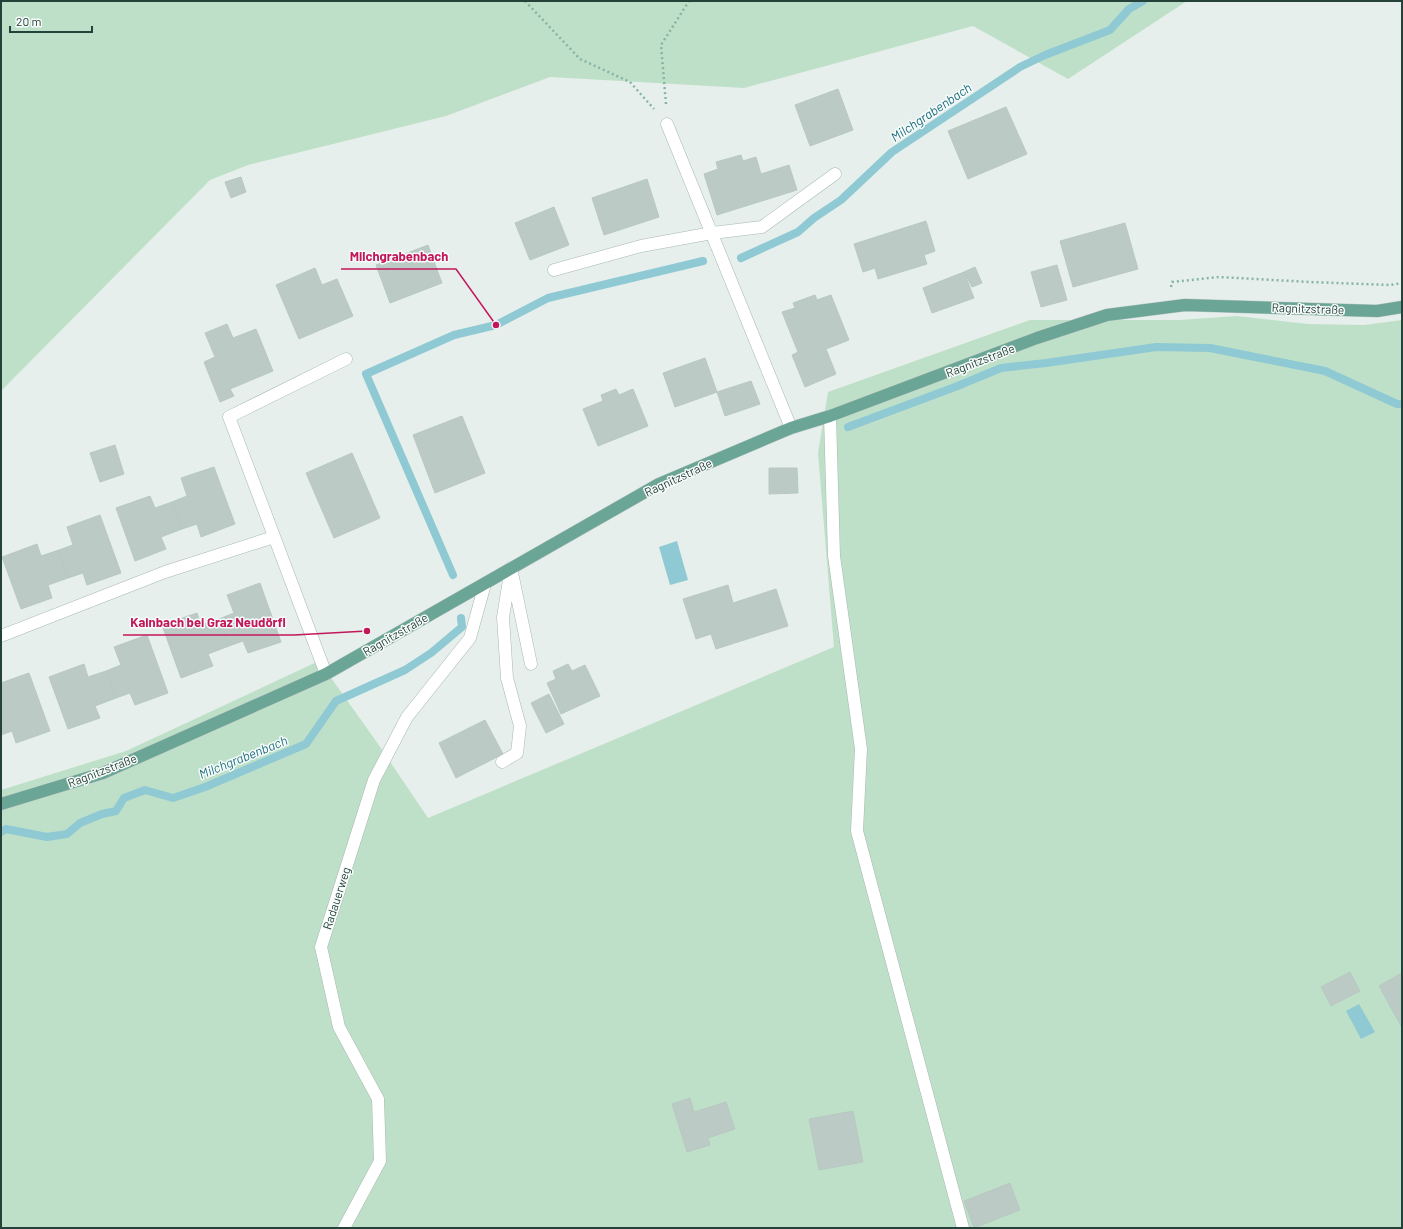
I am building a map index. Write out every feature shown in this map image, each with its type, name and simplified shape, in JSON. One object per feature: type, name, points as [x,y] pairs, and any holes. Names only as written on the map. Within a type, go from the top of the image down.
[{"type":"main road","name":"Ragnitzstraße","points":[[1,804],[103,773],[326,674],[659,484],[791,428],[830,416],[1036,338],[1107,315],[1165,307],[1193,305],[1377,310],[1402,307]]},
{"type":"street","points":[[668,124],[791,428]]},
{"type":"street","points":[[554,270],[641,246],[712,233],[762,227],[835,174]]},
{"type":"street","points":[[326,674],[229,417],[346,359]]},
{"type":"street","points":[[830,416],[834,556],[861,748],[857,831],[963,1228]]},
{"type":"street","points":[[1,636],[165,572],[274,537]]},
{"type":"street","points":[[511,568],[531,664]]},
{"type":"street","points":[[502,762],[517,753],[520,726],[507,678],[503,617],[511,568]]},
{"type":"street","name":"Radauerweg","points":[[344,1228],[380,1161],[378,1099],[339,1028],[321,947],[374,780],[407,717],[470,638],[485,584]]},
{"type":"path","points":[[525,1],[580,59],[630,82],[668,124]]},
{"type":"path","points":[[668,124],[661,45],[689,1]]},
{"type":"path","points":[[1165,307],[1172,282],[1219,277],[1390,285],[1402,283]]},
{"type":"green space","points":[[1,1],[1187,1],[1068,79],[973,26],[744,88],[550,77],[446,116],[248,165],[210,180],[1,391]]},
{"type":"green space","points":[[1237,316],[1308,324],[1364,325],[1402,320],[1402,1228],[1,1228],[1,790],[126,751],[319,661],[428,818],[834,647],[818,453],[828,392],[1030,320],[1179,320]]},
{"type":"water","points":[[677,541],[688,580],[670,585],[659,547]]},
{"type":"water","points":[[1359,1004],[1375,1032],[1361,1039],[1346,1011]]},
{"type":"building","points":[[838,89],[853,130],[810,146],[795,105]]},
{"type":"building","points":[[1006,107],[1027,154],[968,179],[948,131]]},
{"type":"building","points":[[741,155],[743,161],[756,157],[761,174],[789,165],[797,190],[717,215],[704,174],[718,169],[716,162]]},
{"type":"building","points":[[241,177],[246,192],[231,198],[225,182]]},
{"type":"building","points":[[647,179],[659,217],[604,235],[592,198]]},
{"type":"building","points":[[554,207],[569,245],[530,260],[515,223]]},
{"type":"building","points":[[926,221],[935,251],[924,255],[927,264],[878,279],[875,268],[863,272],[854,244]]},
{"type":"building","points":[[1125,223],[1138,269],[1073,287],[1060,241]]},
{"type":"building","points":[[428,245],[442,283],[390,303],[376,265]]},
{"type":"building","points":[[1057,265],[1067,300],[1041,307],[1031,272]]},
{"type":"building","points":[[975,267],[982,283],[972,287],[964,272]]},
{"type":"building","points":[[315,268],[322,285],[337,279],[353,316],[299,339],[276,285]]},
{"type":"building","points":[[964,272],[974,298],[932,313],[923,288]]},
{"type":"building","points":[[815,295],[817,300],[831,295],[849,340],[826,349],[836,374],[805,387],[792,355],[798,352],[782,312],[795,308],[793,303]]},
{"type":"building","points":[[227,324],[233,338],[256,329],[273,371],[230,389],[234,396],[220,402],[204,362],[215,357],[205,333]]},
{"type":"building","points":[[705,358],[717,392],[675,407],[663,373]]},
{"type":"building","points":[[751,381],[760,404],[725,416],[717,392]]},
{"type":"building","points":[[616,389],[619,395],[633,389],[648,426],[598,446],[583,409],[603,401],[601,395]]},
{"type":"building","points":[[462,416],[485,473],[435,493],[413,435]]},
{"type":"building","points":[[115,445],[124,474],[100,482],[90,453]]},
{"type":"building","points":[[352,453],[380,518],[334,538],[306,473]]},
{"type":"building","points":[[214,467],[235,524],[201,537],[197,524],[182,529],[172,502],[187,496],[181,478]]},
{"type":"building","points":[[769,468],[797,468],[798,493],[769,494]]},
{"type":"building","points":[[150,496],[155,508],[172,502],[182,529],[161,537],[166,549],[135,561],[116,508]]},
{"type":"building","points":[[100,515],[121,573],[87,585],[83,573],[68,578],[59,550],[73,545],[67,527]]},
{"type":"building","points":[[37,544],[41,556],[59,550],[68,578],[48,585],[52,598],[21,609],[2,557]]},
{"type":"building","points":[[260,583],[281,642],[248,653],[243,641],[229,646],[219,619],[234,613],[227,595]]},
{"type":"building","points":[[728,585],[733,603],[776,589],[788,626],[716,649],[711,634],[696,639],[683,599]]},
{"type":"building","points":[[197,613],[201,625],[219,619],[229,646],[208,654],[213,666],[181,678],[162,625]]},
{"type":"building","points":[[147,635],[168,693],[135,705],[130,693],[116,698],[106,671],[121,665],[114,647]]},
{"type":"building","points":[[84,664],[88,677],[106,671],[116,698],[95,706],[100,718],[68,729],[49,677]]},
{"type":"building","points":[[568,664],[572,671],[585,665],[600,696],[561,714],[547,683],[556,679],[553,671]]},
{"type":"building","points":[[29,673],[50,731],[16,743],[12,731],[1,735],[1,704],[3,703],[1,699],[1,683]]},
{"type":"building","points":[[549,694],[564,724],[546,733],[531,703]]},
{"type":"building","points":[[485,720],[503,754],[456,778],[439,743]]},
{"type":"building","points":[[1350,972],[1360,991],[1331,1006],[1321,987]]},
{"type":"building","points":[[1402,973],[1402,1028],[1379,986]]},
{"type":"building","points":[[690,1098],[694,1112],[726,1102],[735,1129],[708,1138],[710,1145],[687,1152],[672,1104]]},
{"type":"building","points":[[853,1111],[863,1162],[819,1170],[809,1119]]},
{"type":"building","points":[[1010,1183],[1020,1210],[974,1228],[964,1201]]},
{"type":"waterway","name":"Milchgrabenbach","points":[[741,258],[798,232],[814,218],[841,200],[892,152],[1020,67],[1045,55],[1110,30],[1129,9],[1143,1]]},
{"type":"waterway","name":"Milchgrabenbach","points":[[453,575],[366,374],[454,335],[496,325],[548,298],[703,261]]},
{"type":"waterway","points":[[848,427],[1001,368],[1156,347],[1210,348],[1325,371],[1397,404],[1402,404]]},
{"type":"waterway","name":"Milchgrabenbach","points":[[1,832],[6,829],[47,837],[67,834],[80,823],[102,814],[116,811],[124,798],[145,790],[173,798],[205,787],[306,744],[336,701],[405,670],[431,653],[462,627],[461,618]]},
{"type":"place","name":"Milchgrabenbach","points":[[496,325]]},
{"type":"place","name":"Kainbach bei Graz Neudörfl","points":[[367,631]]}]
